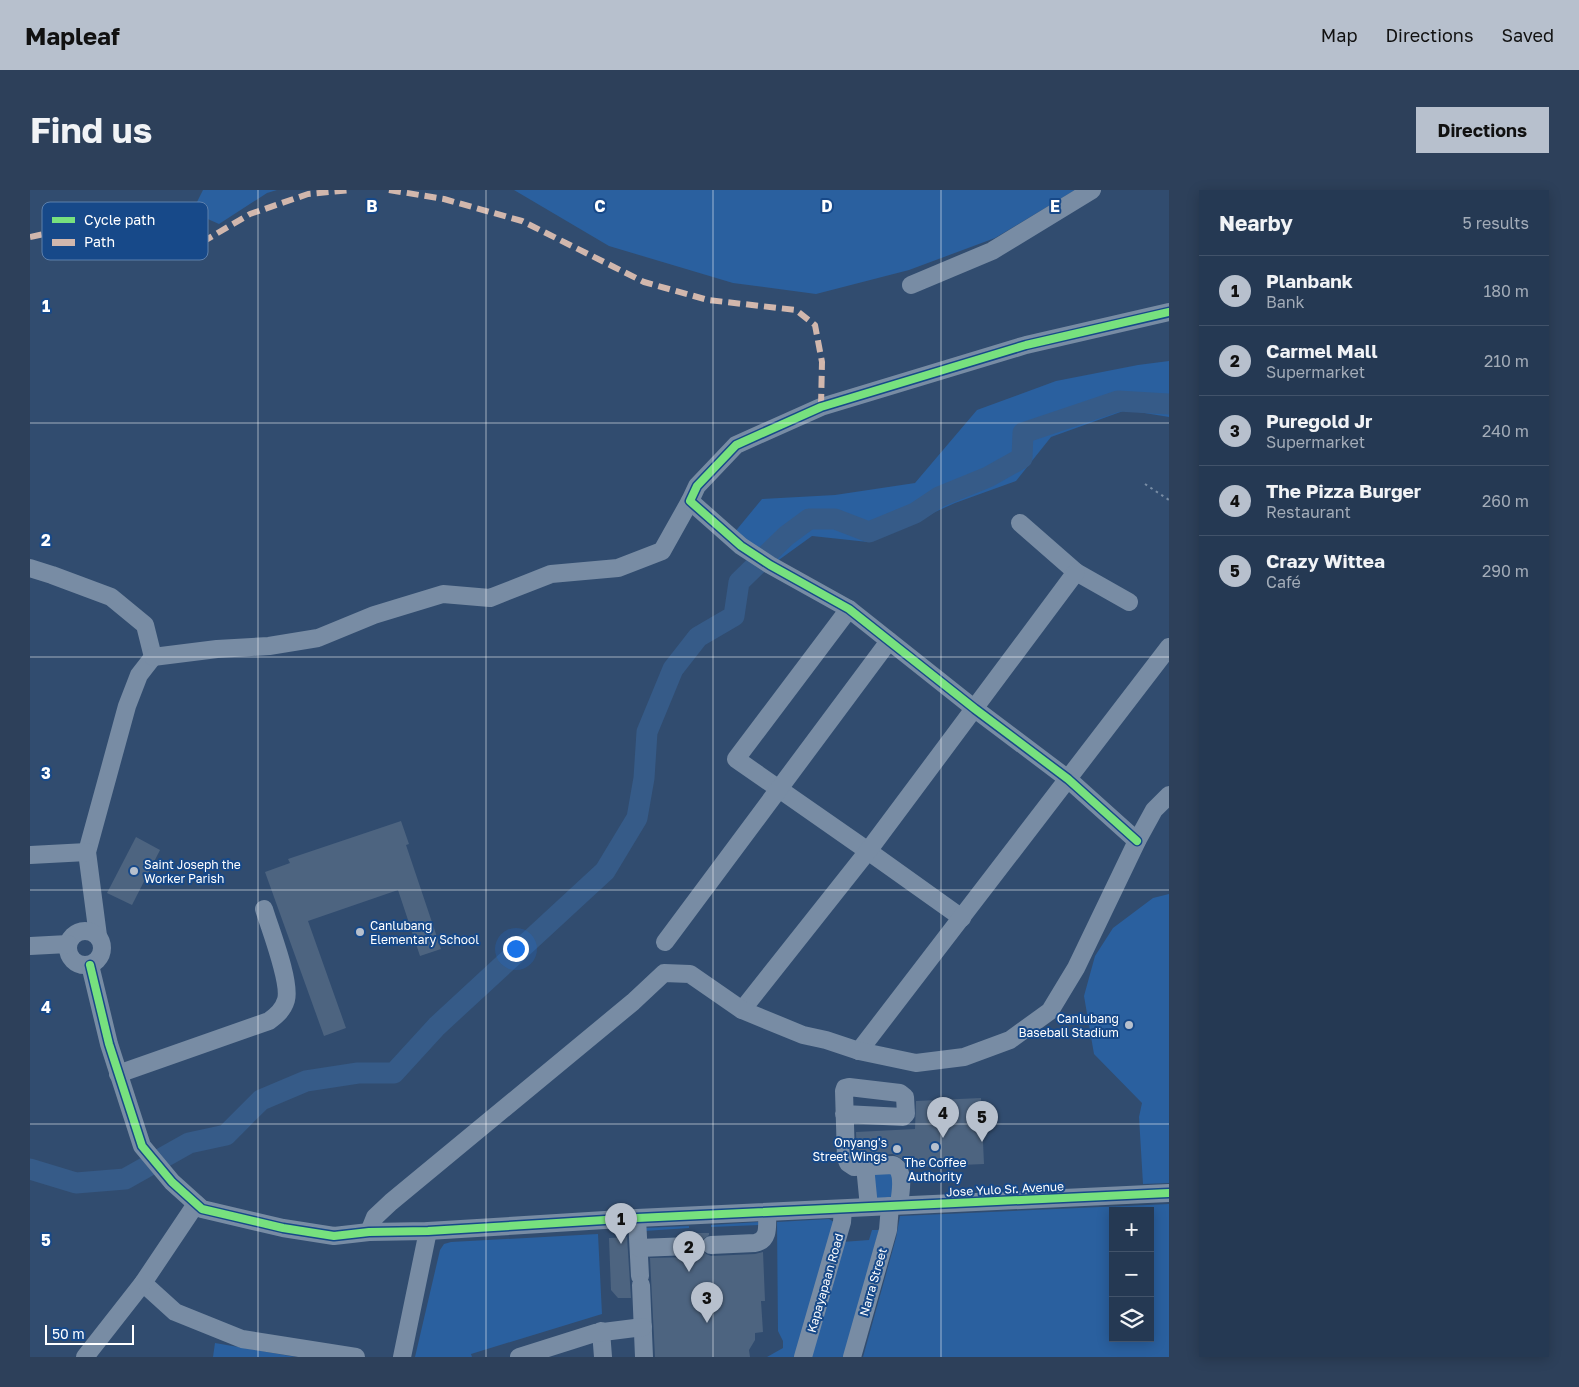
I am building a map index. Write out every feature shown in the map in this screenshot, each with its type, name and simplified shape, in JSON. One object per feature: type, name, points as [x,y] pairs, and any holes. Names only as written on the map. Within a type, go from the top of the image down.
[{"type":"street","points":[[912,285],[992,251],[1092,190]]},
{"type":"street","points":[[98,936],[87,931],[76,934],[68,944],[69,956],[78,964],[90,965],[100,958],[103,947],[98,936],[87,852],[128,706],[139,675],[153,657],[217,648],[269,646],[318,638],[374,615],[443,594],[490,598],[551,574],[618,568],[662,551],[697,486],[736,445],[821,407],[1026,345],[1169,312]]},
{"type":"street","points":[[690,501],[741,546],[770,566],[849,609],[975,709],[1068,779],[1137,841]]},
{"type":"street","points":[[1020,523],[1076,572],[1129,602]]},
{"type":"street","points":[[30,568],[111,597],[145,626],[153,657]]},
{"type":"street","points":[[742,1010],[868,851],[1076,572]]},
{"type":"street","points":[[849,609],[736,759],[962,918]]},
{"type":"street","points":[[665,942],[888,641]]},
{"type":"street","points":[[860,1051],[1169,647]]},
{"type":"street","points":[[369,1232],[375,1217],[391,1202],[633,1002],[664,973],[690,974],[742,1010],[803,1035],[860,1051],[916,1063],[964,1057],[1010,1040],[1050,1011],[1076,968],[1137,841],[1154,810],[1169,795]]},
{"type":"street","points":[[30,855],[87,852]]},
{"type":"street","points":[[118,1074],[269,1021],[279,1013],[286,999],[284,976],[264,909]]},
{"type":"street","points":[[30,946],[68,944]]},
{"type":"street","points":[[85,1357],[143,1283],[196,1204],[172,1182],[142,1146],[109,1044],[90,965]]},
{"type":"street","points":[[844,1114],[846,1158],[848,1163],[854,1167],[865,1166],[870,1207]]},
{"type":"street","name":"Narra Street","points":[[852,1357],[901,1180],[900,1171],[893,1165],[865,1166]]},
{"type":"street","name":"Jose Yulo Sr. Avenue","points":[[196,1204],[202,1209],[283,1228],[334,1236],[369,1232],[428,1231],[637,1218],[1169,1193]]},
{"type":"street","name":"Kapayapaan Road","points":[[803,1357],[842,1222],[843,1209]]},
{"type":"street","points":[[710,1245],[762,1241],[767,1232],[766,1212]]},
{"type":"street","points":[[637,1218],[644,1357]]},
{"type":"street","points":[[402,1357],[428,1231]]},
{"type":"street","points":[[639,1248],[690,1246]]},
{"type":"street","points":[[143,1283],[175,1312],[242,1339],[356,1357]]},
{"type":"street","points":[[519,1357],[601,1331],[643,1327]]},
{"type":"street","points":[[601,1331],[604,1357]]},
{"type":"path","points":[[1145,484],[1169,500]]},
{"type":"shaded area","points":[[203,190],[277,190],[267,193],[219,224],[208,219],[208,202],[197,202]]},
{"type":"shaded area","points":[[514,190],[1075,190],[995,238],[909,270],[816,294],[733,283],[609,246]]},
{"type":"shaded area","points":[[1169,361],[1169,417],[1126,410],[1051,437],[1016,481],[955,503],[868,542],[812,536],[776,562],[734,533],[762,499],[835,495],[915,483],[977,410],[1056,381]]},
{"type":"shaded area","name":"Canlubang Baseball Stadium","points":[[1169,894],[1169,1183],[1143,1184],[1139,1117],[1142,1103],[1094,1054],[1084,996],[1095,956],[1113,928],[1153,898]]},
{"type":"shaded area","points":[[881,1169],[895,1176],[892,1197],[888,1199],[875,1198],[873,1174]]},
{"type":"shaded area","points":[[1169,1204],[1169,1357],[863,1357],[896,1238],[900,1216]]},
{"type":"shaded area","points":[[829,1219],[834,1222],[797,1357],[767,1357],[783,1348],[783,1341],[778,1331],[777,1222]]},
{"type":"shaded area","points":[[759,1222],[759,1225],[711,1227],[711,1225]]},
{"type":"shaded area","points":[[689,1226],[689,1228],[644,1231],[644,1228]]},
{"type":"shaded area","points":[[872,1230],[879,1230],[844,1357],[810,1357],[842,1242],[869,1240]]},
{"type":"shaded area","points":[[598,1234],[602,1314],[471,1354],[472,1357],[415,1357],[440,1250],[444,1244],[451,1242]]},
{"type":"shaded area","points":[[215,1343],[296,1357],[213,1357]]},
{"type":"building","points":[[401,821],[409,844],[406,845],[441,949],[420,956],[398,890],[308,921],[346,1028],[324,1036],[265,872],[290,863],[288,859]]},
{"type":"building","name":"Saint Joseph the Worker Parish","points":[[136,837],[160,850],[132,905],[107,893]]},
{"type":"building","points":[[981,1098],[984,1164],[916,1167],[916,1160],[905,1161],[893,1154],[857,1156],[856,1132],[915,1129],[916,1101]]},
{"type":"building","points":[[691,1233],[709,1233],[709,1235],[702,1240],[700,1245],[699,1240],[691,1236]]},
{"type":"building","points":[[627,1237],[631,1298],[618,1298],[611,1290],[609,1238]]},
{"type":"building","points":[[701,1246],[706,1254],[711,1256],[763,1252],[765,1301],[761,1301],[763,1332],[755,1333],[755,1340],[749,1350],[750,1357],[655,1357],[650,1258],[691,1257],[696,1255]]},
{"type":"waterway","points":[[30,1169],[76,1183],[125,1179],[189,1143],[226,1135],[261,1100],[306,1081],[358,1073],[394,1073],[437,1026],[605,871],[637,818],[644,778],[647,732],[673,669],[698,637],[734,616],[739,582],[786,536],[809,519],[835,519],[869,532],[915,513],[939,497],[988,477],[1022,458],[1023,433],[1118,401],[1169,404]]},
{"type":"marked path","points":[[208,239],[250,214],[308,194],[352,190]]},
{"type":"marked path","points":[[389,190],[444,199],[522,221],[644,282],[708,300],[796,310],[815,325],[822,362],[821,407]]},
{"type":"marked path","points":[[30,237],[42,234]]},
{"type":"cycle path","points":[[1137,841],[1068,779],[975,709],[849,609],[770,565],[741,546],[690,501],[697,486],[736,445],[821,407],[1026,345],[1169,312]]},
{"type":"cycle path","points":[[90,965],[109,1044],[142,1146],[172,1182],[202,1209],[283,1228],[334,1236],[369,1232],[428,1231],[637,1218],[1169,1193]]},
{"type":"place","name":"Saint Joseph the Worker Parish","points":[[134,871]]},
{"type":"place","name":"Canlubang Elementary School","points":[[360,932]]},
{"type":"place","name":"Canlubang Baseball Stadium","points":[[1129,1025]]},
{"type":"place","name":"The Pizza Burger","points":[[943,1138]]},
{"type":"place","name":"Crazy Wittea","points":[[982,1142]]},
{"type":"place","name":"The Coffee Authority","points":[[935,1147]]},
{"type":"place","name":"Onyang's Street Wings","points":[[897,1149]]},
{"type":"place","name":"Planbank","points":[[621,1244]]},
{"type":"place","name":"Carmel Mall","points":[[689,1272]]},
{"type":"place","name":"Puregold Jr","points":[[707,1323]]}]
